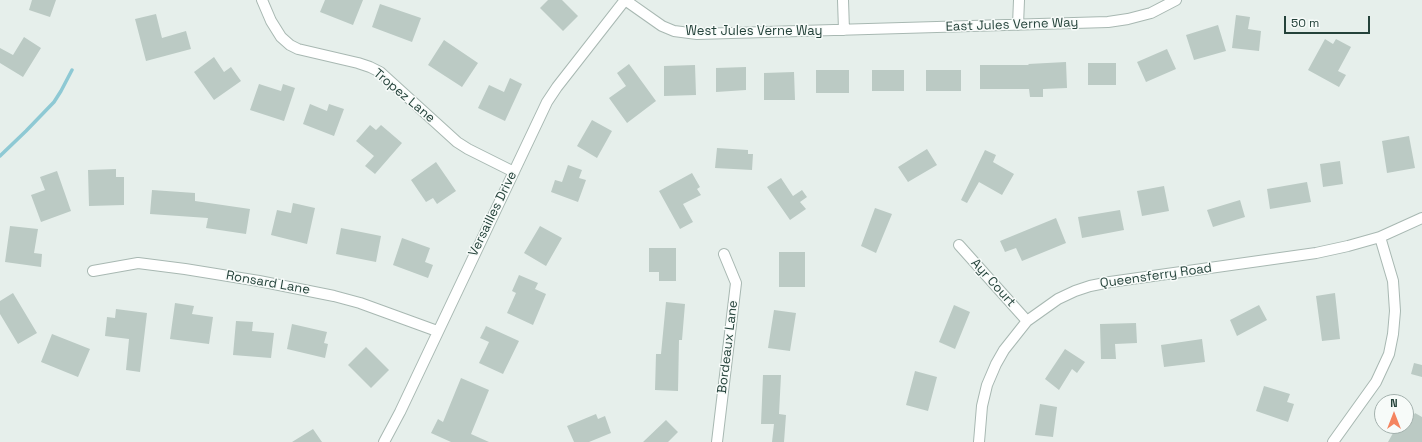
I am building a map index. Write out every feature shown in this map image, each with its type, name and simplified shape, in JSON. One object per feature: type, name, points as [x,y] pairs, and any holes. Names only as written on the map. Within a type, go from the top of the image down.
[{"type":"street","name":"Tropez Lane","points":[[262,0],[271,21],[281,37],[290,45],[298,49],[358,63],[380,72],[457,142],[514,172]]},
{"type":"street","name":"Versailles Drive","points":[[384,442],[400,412],[437,331],[547,102],[625,0]]},
{"type":"street","name":"West Jules Verne Way","points":[[625,0],[662,26],[674,30],[697,34],[844,30]]},
{"type":"street","points":[[843,0],[844,30]]},
{"type":"street","points":[[1018,25],[1019,0]]},
{"type":"street","name":"East Jules Verne Way","points":[[844,30],[1108,22],[1128,19],[1151,12],[1176,0]]},
{"type":"street","name":"Queensferry Road","points":[[979,442],[982,406],[990,376],[1004,350],[1027,321],[1058,299],[1090,286],[1316,253],[1348,246],[1380,237],[1422,218]]},
{"type":"street","points":[[1333,442],[1376,382],[1389,354],[1393,334],[1393,281],[1380,237]]},
{"type":"street","name":"Ayr Court","points":[[959,245],[1027,321]]},
{"type":"street","name":"Bordeaux Lane","points":[[717,442],[736,283],[724,254]]},
{"type":"street","name":"Ronsard Lane","points":[[93,271],[138,263],[259,281],[334,296],[360,303],[437,331]]},
{"type":"building","points":[[32,0],[56,0],[50,17],[29,10]]},
{"type":"building","points":[[325,0],[363,0],[353,25],[320,12]]},
{"type":"building","points":[[548,0],[562,0],[578,16],[563,31],[540,8]]},
{"type":"building","points":[[380,4],[421,18],[412,42],[372,27]]},
{"type":"building","points":[[156,14],[162,38],[186,31],[191,49],[146,61],[135,19]]},
{"type":"building","points":[[1236,15],[1250,17],[1248,29],[1261,31],[1259,51],[1232,48]]},
{"type":"building","points":[[1218,25],[1226,51],[1194,60],[1186,35]]},
{"type":"building","points":[[24,37],[41,48],[23,77],[0,63],[0,48],[13,55]]},
{"type":"building","points":[[1325,39],[1333,44],[1336,39],[1351,47],[1338,71],[1346,75],[1339,87],[1308,70]]},
{"type":"building","points":[[444,40],[478,63],[462,87],[428,65]]},
{"type":"building","points":[[1167,49],[1176,69],[1146,82],[1137,62]]},
{"type":"building","points":[[214,57],[224,72],[231,67],[241,81],[214,100],[194,72]]},
{"type":"building","points":[[1066,62],[1067,88],[1043,89],[1043,97],[1030,97],[1029,89],[980,89],[980,65],[1029,65],[1028,64]]},
{"type":"building","points":[[1088,63],[1116,63],[1116,85],[1088,85]]},
{"type":"building","points":[[629,64],[656,101],[627,123],[609,98],[626,86],[617,73]]},
{"type":"building","points":[[695,65],[696,95],[664,96],[664,66]]},
{"type":"building","points":[[746,67],[746,90],[716,92],[716,68]]},
{"type":"building","points":[[816,70],[849,70],[849,93],[816,93]]},
{"type":"building","points":[[872,70],[904,70],[904,91],[872,91]]},
{"type":"building","points":[[926,70],[961,70],[961,91],[926,91]]},
{"type":"building","points":[[794,72],[795,100],[764,100],[764,73]]},
{"type":"building","points":[[510,78],[522,84],[505,121],[478,108],[489,85],[504,92]]},
{"type":"building","points":[[259,84],[281,91],[283,84],[295,88],[284,121],[250,110]]},
{"type":"building","points":[[310,104],[327,111],[329,104],[344,109],[334,136],[303,124]]},
{"type":"building","points":[[592,120],[612,131],[597,158],[577,146]]},
{"type":"building","points":[[370,125],[376,130],[381,125],[402,143],[375,174],[365,166],[374,156],[356,141]]},
{"type":"building","points":[[1409,136],[1415,168],[1387,173],[1382,141]]},
{"type":"building","points":[[717,148],[748,150],[748,154],[753,154],[752,170],[715,168]]},
{"type":"building","points":[[927,149],[937,165],[908,182],[898,167]]},
{"type":"building","points":[[985,150],[996,155],[993,162],[1014,174],[1002,195],[979,182],[967,203],[961,200]]},
{"type":"building","points":[[1340,161],[1343,184],[1323,187],[1320,164]]},
{"type":"building","points":[[436,162],[456,191],[437,204],[433,198],[426,202],[411,180]]},
{"type":"building","points":[[568,165],[582,170],[579,178],[586,180],[578,202],[551,192],[555,180],[562,182]]},
{"type":"building","points":[[116,169],[116,177],[124,177],[124,205],[89,206],[88,170]]},
{"type":"building","points":[[57,171],[71,211],[41,222],[31,195],[45,190],[40,177]]},
{"type":"building","points":[[692,173],[700,187],[697,189],[701,195],[683,204],[693,222],[680,229],[659,191]]},
{"type":"building","points":[[781,178],[793,196],[802,190],[807,197],[800,202],[806,209],[790,220],[767,187]]},
{"type":"building","points":[[1307,182],[1311,202],[1270,209],[1267,189]]},
{"type":"building","points":[[1164,186],[1169,211],[1142,216],[1137,191]]},
{"type":"building","points":[[152,190],[195,193],[195,201],[250,209],[246,234],[206,228],[208,218],[150,214]]},
{"type":"building","points":[[1240,200],[1245,217],[1213,227],[1207,210]]},
{"type":"building","points":[[293,203],[315,208],[307,244],[271,235],[277,210],[291,213]]},
{"type":"building","points":[[875,208],[892,214],[876,253],[861,246]]},
{"type":"building","points":[[1120,210],[1124,230],[1082,238],[1078,217]]},
{"type":"building","points":[[1056,218],[1066,243],[1022,261],[1016,248],[1005,252],[1000,241]]},
{"type":"building","points":[[10,226],[38,229],[34,253],[42,254],[41,267],[5,262]]},
{"type":"building","points":[[540,226],[562,238],[546,266],[524,253]]},
{"type":"building","points":[[341,228],[381,236],[376,262],[336,254]]},
{"type":"building","points":[[402,238],[430,248],[425,262],[433,265],[428,278],[393,265]]},
{"type":"building","points":[[649,248],[676,248],[676,281],[659,281],[659,272],[649,272]]},
{"type":"building","points":[[779,252],[805,252],[805,287],[779,287]]},
{"type":"building","points":[[519,275],[538,283],[535,289],[546,294],[533,325],[507,313],[516,293],[512,291]]},
{"type":"building","points":[[13,293],[37,333],[18,344],[0,314],[0,301]]},
{"type":"building","points":[[1335,293],[1340,339],[1322,341],[1316,296]]},
{"type":"building","points":[[666,302],[685,304],[682,340],[679,340],[678,391],[655,390],[656,354],[661,354]]},
{"type":"building","points":[[175,303],[194,306],[192,314],[213,317],[209,344],[170,339]]},
{"type":"building","points":[[954,305],[970,312],[955,349],[939,342]]},
{"type":"building","points":[[1259,305],[1267,320],[1237,336],[1230,320]]},
{"type":"building","points":[[116,309],[147,313],[140,372],[126,370],[129,339],[105,336],[107,317],[115,318]]},
{"type":"building","points":[[774,310],[796,313],[790,351],[768,348]]},
{"type":"building","points":[[236,321],[253,322],[252,331],[274,333],[271,358],[233,355]]},
{"type":"building","points":[[1136,323],[1137,343],[1115,344],[1116,359],[1101,359],[1100,324]]},
{"type":"building","points":[[292,324],[327,332],[324,343],[328,344],[325,358],[287,349]]},
{"type":"building","points":[[486,326],[519,341],[503,374],[479,363],[489,342],[480,338]]},
{"type":"building","points":[[52,334],[90,349],[78,377],[41,362]]},
{"type":"building","points":[[1202,339],[1205,362],[1164,367],[1161,345]]},
{"type":"building","points":[[366,347],[389,370],[371,388],[348,365]]},
{"type":"building","points":[[1065,349],[1085,362],[1077,373],[1072,369],[1059,390],[1045,379]]},
{"type":"building","points":[[1414,363],[1422,365],[1422,377],[1411,374]]},
{"type":"building","points":[[915,371],[937,377],[928,411],[906,405]]},
{"type":"building","points":[[763,375],[781,375],[779,414],[786,415],[784,442],[772,442],[774,424],[761,424]]},
{"type":"building","points":[[461,378],[489,390],[471,434],[489,442],[451,442],[431,433],[438,419],[443,422]]},
{"type":"building","points":[[1264,386],[1290,394],[1287,402],[1294,404],[1288,422],[1256,411]]},
{"type":"building","points":[[1040,404],[1057,407],[1053,437],[1035,435]]},
{"type":"building","points":[[1415,413],[1422,417],[1422,442],[1388,442],[1392,434],[1414,434]]},
{"type":"building","points":[[596,414],[598,419],[605,416],[611,433],[589,442],[574,442],[567,426]]},
{"type":"building","points":[[666,420],[678,432],[668,442],[643,442]]},
{"type":"building","points":[[313,429],[322,442],[292,442]]},
{"type":"waterway","points":[[0,156],[54,102],[72,70]]}]
